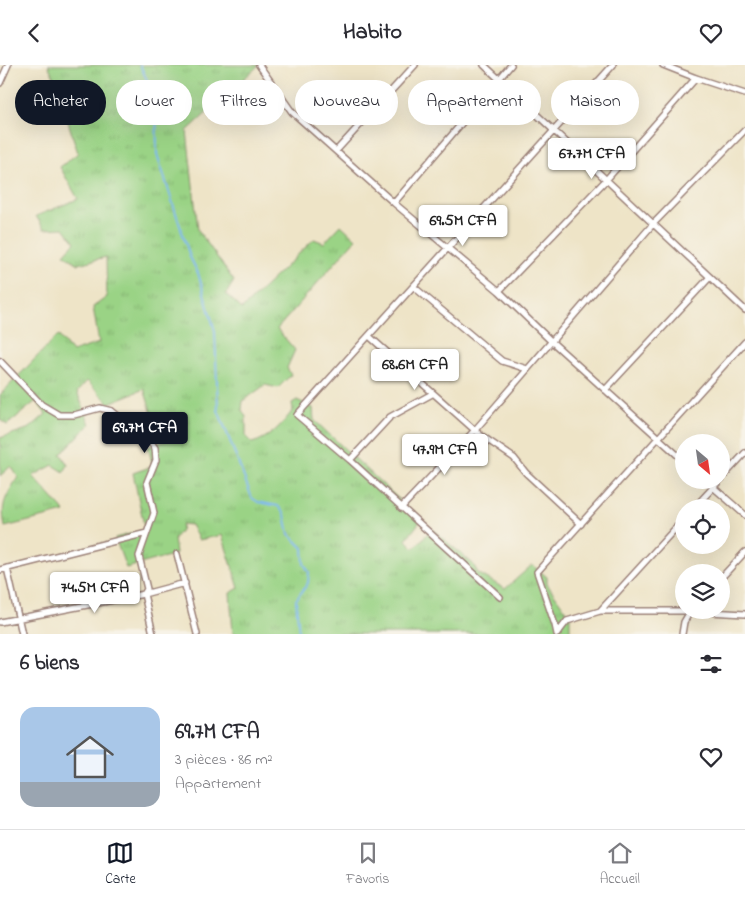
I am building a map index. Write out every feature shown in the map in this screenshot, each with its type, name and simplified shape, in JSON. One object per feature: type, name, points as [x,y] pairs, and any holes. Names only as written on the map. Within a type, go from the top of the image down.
[{"type":"street","points":[[0,83],[8,65]]},
{"type":"street","points":[[259,65],[292,112],[394,203],[499,291],[551,341],[675,453]]},
{"type":"street","points":[[336,151],[415,65]]},
{"type":"street","points":[[484,65],[745,310]]},
{"type":"street","points":[[394,203],[511,65]]},
{"type":"street","points":[[500,597],[350,460],[297,415],[613,65]]},
{"type":"street","points":[[664,65],[745,94]]},
{"type":"street","points":[[499,291],[606,180],[696,78]]},
{"type":"street","points":[[401,508],[475,430],[653,224],[745,130]]},
{"type":"street","points":[[605,390],[710,277]]},
{"type":"street","points":[[414,287],[502,361],[527,369]]},
{"type":"street","points":[[369,337],[475,430],[514,458],[526,473],[581,524]]},
{"type":"street","points":[[557,634],[537,572],[744,345]]},
{"type":"street","points":[[0,361],[42,405],[59,415],[74,415],[100,408],[112,411],[127,428],[148,438],[155,448],[156,460],[146,482],[154,513],[139,557],[147,589],[144,594],[153,634]]},
{"type":"street","points":[[350,460],[390,417],[432,393]]},
{"type":"street","points":[[730,469],[745,453]]},
{"type":"street","points":[[702,499],[711,489]]},
{"type":"street","points":[[715,489],[745,515]]},
{"type":"street","points":[[600,611],[675,529]]},
{"type":"street","points":[[0,569],[147,533]]},
{"type":"street","points":[[730,568],[745,552]]},
{"type":"street","points":[[177,555],[197,634]]},
{"type":"street","points":[[7,568],[22,634]]},
{"type":"street","points":[[0,622],[144,594],[185,583]]},
{"type":"street","points":[[557,634],[567,621],[600,611],[675,610]]},
{"type":"street","points":[[730,613],[745,614]]},
{"type":"street","points":[[682,634],[686,619]]},
{"type":"green space","points":[[48,65],[259,65],[243,80],[202,80],[202,117],[187,131],[198,230],[234,281],[226,294],[242,309],[314,239],[324,243],[341,225],[356,239],[277,329],[295,350],[287,368],[291,375],[278,388],[265,385],[243,401],[242,410],[246,417],[246,437],[252,443],[270,434],[289,416],[293,410],[292,403],[297,400],[313,408],[314,420],[421,520],[406,540],[414,548],[432,529],[473,564],[478,573],[505,589],[532,565],[547,577],[547,584],[570,616],[570,634],[233,634],[230,593],[239,588],[222,535],[199,540],[191,525],[182,524],[181,530],[174,539],[176,554],[126,568],[115,538],[145,530],[133,473],[153,466],[148,447],[173,438],[169,423],[155,423],[144,389],[109,403],[87,381],[77,392],[90,424],[61,454],[68,465],[64,472],[53,465],[33,476],[65,512],[5,527],[3,512],[5,501],[18,477],[11,466],[0,476],[0,438],[30,428],[46,414],[36,401],[7,425],[0,420],[0,395],[58,335],[72,352],[99,343],[93,307],[107,297],[106,257],[78,264],[64,254],[75,242],[64,228],[44,229],[36,216],[78,199],[60,167],[78,153],[69,125],[106,125],[106,80],[55,80]]},
{"type":"waterway","points":[[140,65],[156,99],[157,154],[190,257],[198,273],[215,331],[218,410],[252,498],[258,502],[278,506],[285,515],[289,534],[303,548],[304,564],[309,572],[308,583],[296,600],[299,634]]}]
